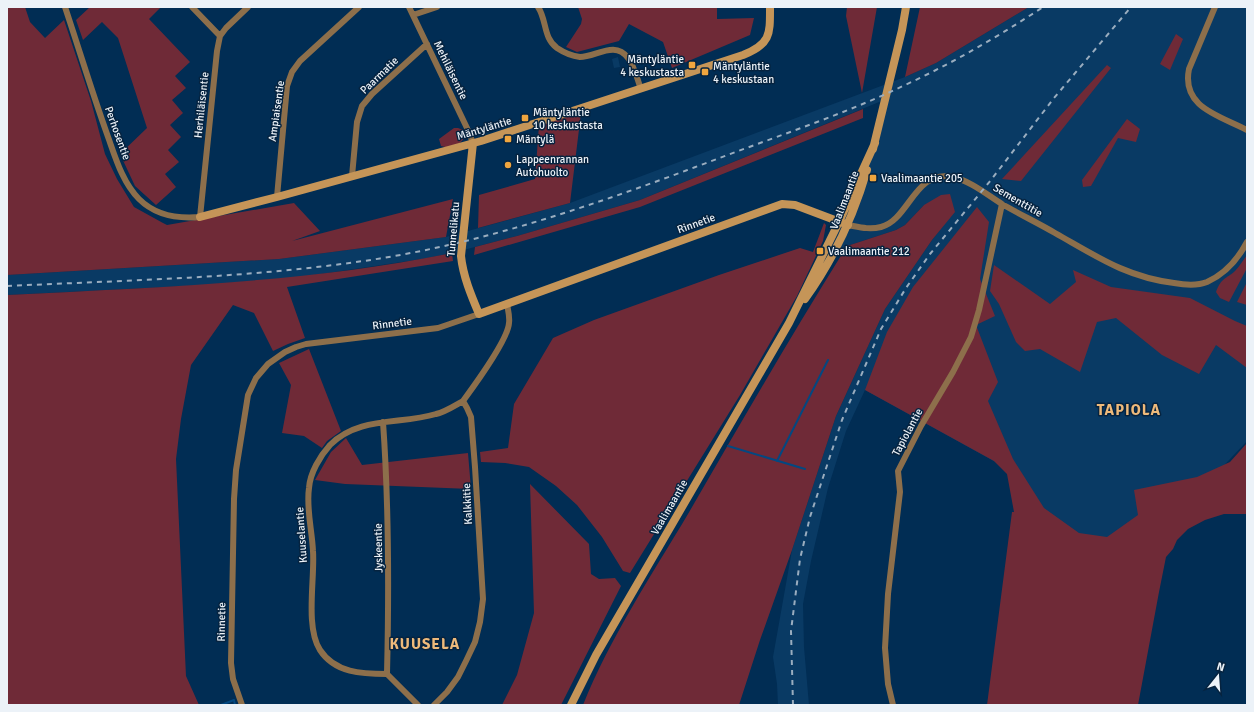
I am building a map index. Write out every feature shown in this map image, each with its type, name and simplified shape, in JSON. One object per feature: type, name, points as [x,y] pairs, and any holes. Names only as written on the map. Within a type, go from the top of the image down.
[{"type":"street","name":"Perhosentie","points":[[65,7],[102,119],[127,184],[139,199],[155,211],[174,217],[200,217]]},
{"type":"street","points":[[192,7],[220,36],[226,28],[248,7]]},
{"type":"street","name":"Ampiaisentie","points":[[277,197],[287,86],[292,72],[300,61],[358,7]]},
{"type":"street","name":"Mehiläisentie","points":[[409,7],[473,143]]},
{"type":"street","points":[[413,15],[437,7]]},
{"type":"street","points":[[538,7],[548,39],[556,48],[578,57],[611,49],[619,51],[628,56],[633,65],[641,89]]},
{"type":"street","name":"Mäntyläntie","points":[[200,217],[473,143],[755,51],[766,40],[770,28],[770,7]]},
{"type":"street","name":"Vaalimaantie","points":[[789,323],[817,283],[848,225],[862,190],[875,144],[906,7]]},
{"type":"street","points":[[1214,7],[1189,69],[1187,79],[1189,90],[1203,108],[1247,130]]},
{"type":"street","name":"Herhiläisentie","points":[[200,217],[217,51],[220,36]]},
{"type":"street","name":"Paarmatie","points":[[352,176],[357,122],[362,106],[372,94],[427,44]]},
{"type":"street","name":"Tunnelikatu","points":[[473,143],[461,256],[462,268],[479,314]]},
{"type":"street","name":"Vaalimaantie","points":[[571,705],[600,648],[789,323],[839,222],[875,144]]},
{"type":"street","name":"Sementtitie","points":[[848,225],[868,228],[881,227],[898,215],[921,187],[929,180],[950,176],[961,179],[974,186],[1002,204],[1095,257],[1123,271],[1166,282],[1188,285],[1206,282],[1224,272],[1240,254],[1247,242]]},
{"type":"street","name":"Rinnetie","points":[[242,705],[233,679],[231,663],[234,499],[236,470],[248,395],[256,378],[268,364],[285,352],[306,344],[438,328],[782,204],[795,204],[848,225]]},
{"type":"street","name":"Tapiolantie","points":[[893,705],[888,684],[885,648],[888,594],[900,492],[898,471],[920,426],[953,372],[971,337],[979,310],[1002,204]]},
{"type":"street","points":[[463,401],[479,379],[504,338],[510,324],[507,304]]},
{"type":"street","name":"Kuuselantie","points":[[387,674],[368,674],[347,671],[330,662],[319,649],[314,636],[312,622],[314,552],[308,500],[309,486],[315,468],[322,455],[330,445],[346,433],[356,428],[383,422],[435,415],[463,401]]},
{"type":"street","name":"Kalkkitie","points":[[434,705],[447,692],[458,677],[475,642],[483,599],[475,467],[470,417],[468,408],[463,401]]},
{"type":"street","name":"Jyskeentie","points":[[383,422],[386,463],[389,573],[387,674]]},
{"type":"street","points":[[387,674],[418,705]]},
{"type":"shaded area","points":[[7,7],[25,7],[30,22],[45,38],[64,20],[91,101],[105,154],[117,179],[134,207],[163,223],[167,225],[294,203],[320,231],[292,241],[453,199],[446,237],[279,259],[7,275]]},
{"type":"shaded area","points":[[90,7],[161,7],[149,19],[190,62],[175,76],[186,88],[172,100],[183,113],[170,125],[181,137],[168,150],[179,162],[165,174],[176,187],[156,205],[135,186],[120,154],[147,128],[118,38],[102,22],[83,40],[76,20]]},
{"type":"shaded area","points":[[578,7],[717,7],[717,19],[754,18],[750,35],[672,68],[663,42],[629,24],[619,41],[577,52],[566,47],[581,24],[582,19]]},
{"type":"shaded area","points":[[847,7],[877,7],[862,93],[846,16]]},
{"type":"shaded area","points":[[920,7],[1029,7],[936,63],[905,77]]},
{"type":"shaded area","points":[[1029,7],[1247,7],[1247,441],[1142,552],[1065,547],[1019,475],[865,390],[846,431],[828,488],[811,561],[803,604],[804,647],[809,705],[778,705],[773,657],[792,550],[836,416],[885,309],[932,240],[955,211],[924,205],[905,225],[896,230],[847,246],[843,252],[832,246],[848,214],[884,100],[640,200],[517,236],[452,253],[422,259],[301,277],[207,285],[7,295],[7,275],[279,259],[446,237],[570,203],[905,77],[936,63]]},
{"type":"shaded area","points":[[1176,34],[1183,39],[1170,70],[1160,64]]},
{"type":"shaded area","points":[[618,57],[620,67],[614,68],[612,59]]},
{"type":"shaded area","points":[[1107,65],[1111,68],[1021,181],[1002,179]]},
{"type":"shaded area","points":[[863,109],[863,118],[640,207],[474,255],[475,247],[640,200]]},
{"type":"shaded area","points":[[581,113],[570,203],[478,228],[479,195],[535,179],[539,125]]},
{"type":"shaded area","points":[[1127,119],[1140,129],[1136,142],[1118,138],[1091,186],[1083,187],[1082,180]]},
{"type":"shaded area","points":[[454,128],[466,131],[464,139],[453,146],[441,146],[439,139]]},
{"type":"shaded area","points":[[950,194],[955,212],[932,240],[885,309],[836,416],[739,705],[583,705],[618,631],[786,346],[847,246],[896,230],[905,225],[924,205],[941,195]]},
{"type":"shaded area","points":[[977,207],[989,222],[980,279],[995,316],[976,325],[998,382],[988,401],[1013,459],[1044,508],[1079,533],[1107,537],[1138,515],[1134,490],[1197,477],[1230,462],[1247,443],[1247,514],[1224,514],[1205,520],[1188,529],[1177,540],[1173,549],[1166,557],[1138,705],[987,705],[1012,512],[1014,512],[1007,474],[994,461],[865,390],[887,332],[913,287]]},
{"type":"shaded area","points":[[824,223],[826,225],[823,241],[797,296],[740,395],[630,573],[623,571],[602,537],[577,505],[556,486],[529,467],[505,463],[481,462],[480,452],[508,448],[514,404],[553,338],[594,320],[719,275],[800,248],[813,252]]},
{"type":"shaded area","points":[[452,253],[453,261],[287,287],[305,338],[273,351],[254,313],[233,305],[191,365],[181,419],[176,459],[186,676],[199,705],[7,705],[7,295],[175,286],[286,277],[342,271]]},
{"type":"shaded area","points":[[1247,255],[1247,268],[1229,302],[1220,298],[1216,292],[1220,284],[1235,271]]},
{"type":"shaded area","points":[[994,265],[1050,304],[1076,282],[1073,270],[1111,287],[1190,298],[1247,326],[1247,368],[1216,345],[1199,374],[1162,355],[1116,318],[1097,322],[1080,372],[1040,349],[1025,351],[1016,342],[999,304],[990,291]]},
{"type":"shaded area","points":[[1247,282],[1247,305],[1237,302]]},
{"type":"shaded area","points":[[309,349],[341,431],[327,441],[322,448],[304,436],[282,433],[291,385],[279,363]]},
{"type":"shaded area","points":[[346,438],[362,465],[468,453],[471,489],[345,484],[315,480],[331,452]]},
{"type":"shaded area","points":[[530,484],[589,544],[591,574],[599,579],[615,578],[621,586],[561,705],[502,705],[517,675],[534,613]]},
{"type":"waterway","points":[[777,461],[828,360]]},
{"type":"waterway","points":[[728,446],[805,469]]},
{"type":"waterway","points":[[221,705],[234,700],[235,705]]},
{"type":"railway","points":[[7,286],[148,280],[242,274],[336,265],[426,250],[510,229],[552,217],[635,189],[812,124],[882,96],[923,77],[993,39],[1043,7]]},
{"type":"railway","points":[[793,705],[791,631],[800,559],[810,517],[842,420],[881,329],[906,288],[930,254],[991,180],[1054,98],[1131,7]]},
{"type":"place","name":"Mäntyläntie 4 keskustasta","points":[[692,65]]},
{"type":"place","name":"Mäntyläntie 4 keskustaan","points":[[705,72]]},
{"type":"place","name":"Mäntyläntie 10 keskustasta","points":[[525,118]]},
{"type":"place","name":"Mäntylä","points":[[508,139]]},
{"type":"place","name":"Lappeenrannan Autohuolto","points":[[508,165]]},
{"type":"place","name":"Vaalimaantie 205","points":[[873,178]]},
{"type":"place","name":"Vaalimaantie 212","points":[[820,251]]},
{"type":"district","name":"TAPIOLA","points":[[1129,410]]},
{"type":"district","name":"KUUSELA","points":[[425,644]]}]
